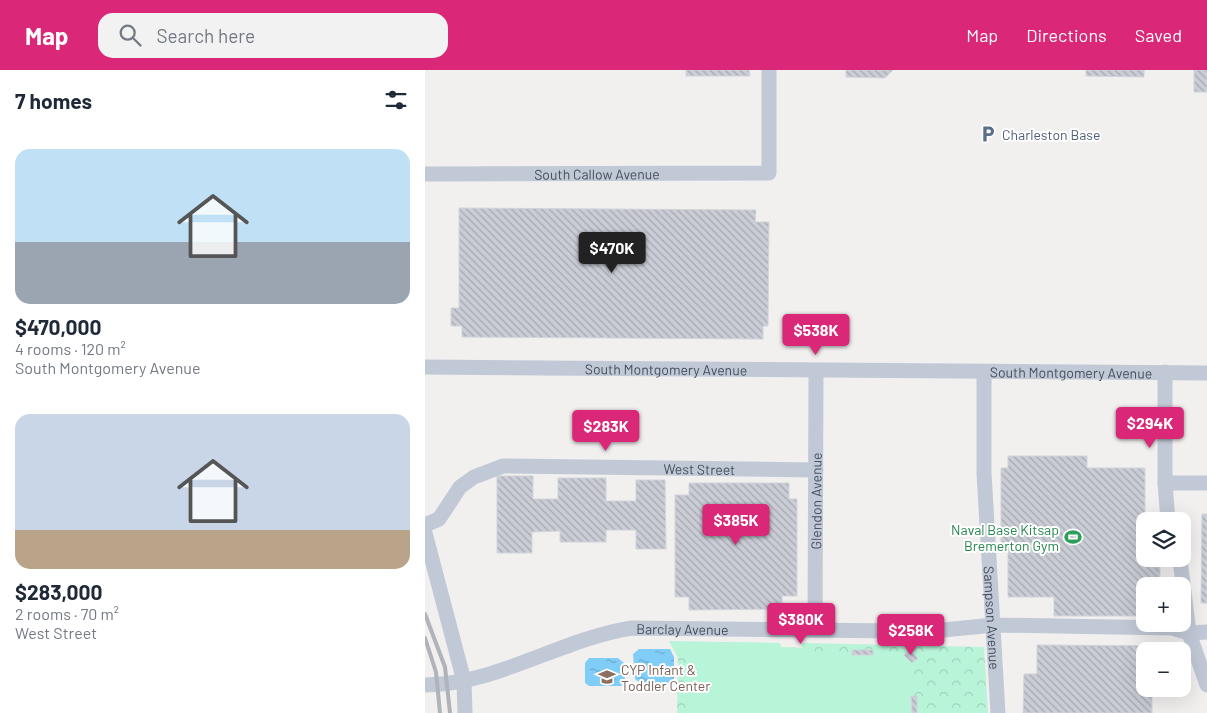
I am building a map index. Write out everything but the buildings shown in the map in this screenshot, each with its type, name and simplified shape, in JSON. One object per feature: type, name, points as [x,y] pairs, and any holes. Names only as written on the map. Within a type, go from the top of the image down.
[{"type":"street","name":"South Callow Avenue","points":[[425,174],[769,173],[769,70]]},
{"type":"street","name":"South Montgomery Avenue","points":[[425,367],[1165,372],[1207,374]]},
{"type":"street","name":"Glendon Avenue","points":[[815,371],[815,630]]},
{"type":"street","name":"Sampson Avenue","points":[[984,372],[983,473],[998,713]]},
{"type":"street","points":[[1165,372],[1167,512]]},
{"type":"street","name":"West Street","points":[[425,524],[439,519],[460,487],[473,477],[503,466],[816,470]]},
{"type":"street","points":[[1165,483],[1207,483]]},
{"type":"street","points":[[425,533],[464,681],[465,713]]},
{"type":"street","name":"Barclay Avenue","points":[[425,685],[448,685],[464,681],[538,658],[604,632],[623,630],[933,631],[994,625],[1136,627]]},
{"type":"street","points":[[1189,632],[1207,685]]},
{"type":"street","name":"Barclay Avenue","points":[[1191,632],[1207,632]]},
{"type":"green space","points":[[669,641],[780,643],[781,647],[802,648],[802,643],[984,647],[988,713],[677,713],[678,658]]},
{"type":"green space","points":[[686,642],[780,643],[781,647],[802,648],[802,643],[814,643],[815,655],[904,655],[912,663],[911,713],[686,713]]},
{"type":"water","points":[[639,649],[670,649],[674,657],[674,680],[670,683],[654,686],[644,684],[635,679],[633,654]]},
{"type":"water","points":[[589,658],[618,658],[624,663],[625,682],[621,686],[589,686],[585,683],[585,663]]},
{"type":"railway","points":[[425,614],[445,667],[450,713]]},
{"type":"railway","points":[[425,638],[436,672],[440,713]]},
{"type":"place","name":"Charleston Base","points":[[988,134]]},
{"type":"place","name":"Naval Base Kitsap Bremerton Gym","points":[[1073,537]]},
{"type":"place","name":"CYP Infant & Toddler Center","points":[[607,677]]}]
